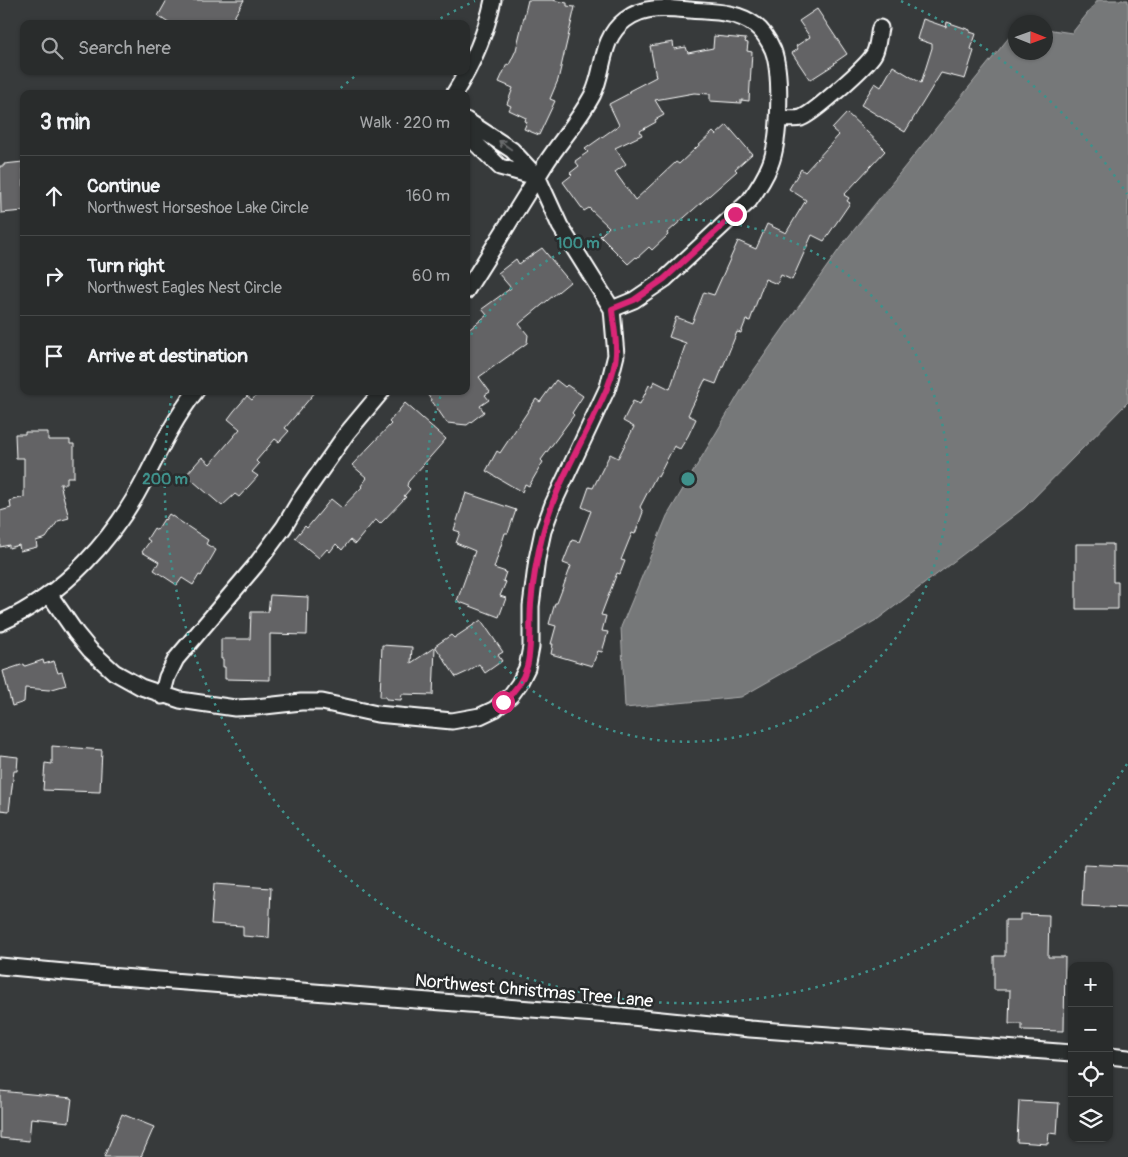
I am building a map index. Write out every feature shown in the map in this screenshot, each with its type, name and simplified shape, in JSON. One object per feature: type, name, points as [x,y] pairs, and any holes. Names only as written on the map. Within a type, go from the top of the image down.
[{"type":"street","points":[[470,67],[483,35],[493,0]]},
{"type":"street","points":[[470,285],[592,94],[600,75],[601,62],[609,39],[625,20],[635,14],[652,9],[727,13],[745,19],[756,26],[768,39],[776,63],[778,118],[776,146],[770,165],[759,187],[749,200],[664,279],[634,300],[612,309]]},
{"type":"street","points":[[778,118],[795,119],[803,117],[824,102],[869,61],[875,52],[880,28]]},
{"type":"street","points":[[456,90],[465,75]]},
{"type":"street","points":[[49,594],[90,650],[114,672],[140,687],[162,696],[236,708],[322,702],[377,714],[452,721],[480,716],[495,709],[506,700],[520,684],[527,668],[531,647],[531,606],[537,559],[543,531],[556,497],[608,387],[616,355],[612,309],[560,226],[538,178],[512,150],[470,123]]},
{"type":"street","points":[[470,138],[500,167],[538,178]]},
{"type":"street","points":[[0,623],[49,594],[69,579],[97,552],[132,502],[163,441],[193,395]]},
{"type":"street","points":[[162,696],[167,677],[176,659],[255,566],[284,527],[300,500],[347,433],[379,395]]},
{"type":"street","name":"Northwest Christmas Tree Lane","points":[[0,966],[1068,1053]]},
{"type":"street","points":[[1113,1056],[1128,1058]]},
{"type":"shaded area","points":[[1098,0],[1128,0],[1128,402],[1024,508],[878,619],[741,697],[625,708],[621,627],[667,516],[749,377],[845,241],[1008,39],[1008,60],[1053,60],[1053,30],[1072,33]]},
{"type":"building","points":[[167,0],[244,0],[232,20],[164,20],[158,16]]},
{"type":"building","points":[[528,0],[552,0],[575,7],[558,80],[550,99],[555,101],[539,135],[524,129],[527,122],[525,121],[526,118],[509,110],[511,106],[507,104],[513,88],[499,82],[516,50]]},
{"type":"building","points":[[817,9],[847,54],[810,80],[792,53],[798,49],[796,46],[810,37],[799,21]]},
{"type":"building","points":[[923,19],[946,27],[947,22],[970,30],[970,32],[976,34],[971,49],[974,51],[965,79],[941,73],[905,132],[861,105],[875,83],[881,87],[893,66],[921,83],[932,48],[932,44],[917,39]]},
{"type":"building","points":[[714,36],[746,39],[745,42],[748,43],[747,51],[752,52],[749,101],[741,100],[741,103],[710,101],[710,94],[694,93],[655,100],[664,115],[640,131],[642,135],[615,148],[626,164],[615,172],[635,200],[676,162],[679,164],[713,132],[716,135],[727,125],[752,154],[735,169],[737,171],[667,233],[668,235],[652,250],[649,247],[628,264],[600,236],[609,227],[589,208],[584,211],[563,182],[579,166],[575,161],[588,152],[585,149],[619,125],[609,104],[656,77],[650,46],[673,42],[674,49],[686,47],[688,53],[713,48]]},
{"type":"building","points":[[847,113],[885,151],[844,195],[849,198],[847,201],[850,203],[824,241],[812,235],[792,280],[781,275],[777,284],[765,279],[750,321],[746,320],[741,333],[737,332],[716,384],[705,380],[688,415],[696,419],[688,436],[680,449],[674,446],[640,507],[643,512],[635,534],[632,533],[621,560],[625,561],[620,574],[617,573],[601,615],[606,616],[602,631],[608,632],[602,652],[598,651],[592,666],[551,654],[553,644],[551,644],[556,626],[549,624],[555,603],[557,603],[571,566],[563,563],[572,540],[579,542],[591,511],[582,507],[589,487],[593,488],[610,454],[618,458],[634,427],[623,421],[633,401],[640,404],[649,385],[652,386],[654,381],[670,389],[686,343],[669,337],[676,317],[692,323],[704,292],[714,295],[738,241],[756,249],[767,224],[786,233],[806,200],[789,189],[801,169],[805,172],[839,135],[832,129]]},
{"type":"building","points":[[20,162],[20,211],[1,213],[0,166],[4,166],[4,164]]},
{"type":"building","points":[[542,248],[570,282],[519,324],[528,335],[527,343],[479,377],[490,392],[485,395],[489,400],[480,406],[484,412],[467,425],[447,423],[428,395],[470,395],[470,329],[487,315],[482,309],[511,288],[498,273],[516,259],[519,264]]},
{"type":"building","points":[[556,380],[583,396],[572,413],[574,415],[541,460],[543,462],[529,486],[525,484],[522,492],[486,471],[497,451],[500,453],[536,399],[540,402]]},
{"type":"building","points":[[256,395],[313,395],[285,428],[289,431],[279,442],[275,439],[256,461],[259,464],[252,472],[258,476],[239,497],[235,494],[222,506],[186,475],[202,457],[210,464],[240,429],[228,419],[247,396],[252,400]]},
{"type":"building","points":[[405,403],[446,439],[408,482],[407,486],[410,489],[404,496],[406,497],[380,524],[376,520],[374,521],[355,544],[350,540],[342,550],[336,544],[330,552],[327,549],[319,558],[295,538],[305,526],[307,528],[331,499],[342,508],[362,487],[367,478],[352,465],[391,424],[389,422]]},
{"type":"building","points":[[25,432],[48,432],[48,440],[70,440],[70,444],[74,444],[74,477],[67,477],[67,484],[60,484],[69,518],[58,521],[46,538],[36,541],[37,547],[20,551],[19,545],[9,548],[9,545],[0,547],[0,511],[11,508],[10,501],[24,497],[24,458],[16,458],[15,434],[25,434]]},
{"type":"building","points":[[466,493],[516,510],[508,533],[505,533],[494,568],[506,572],[503,581],[506,582],[500,596],[506,598],[499,617],[457,601],[475,551],[456,543],[460,532],[454,530]]},
{"type":"building","points":[[169,514],[208,540],[206,544],[216,550],[201,576],[199,575],[193,585],[182,578],[177,585],[154,570],[159,562],[142,552],[150,541],[147,539],[154,528],[157,530]]},
{"type":"building","points":[[1076,544],[1113,544],[1113,582],[1118,582],[1118,609],[1076,609]]},
{"type":"building","points":[[270,595],[308,597],[307,635],[270,634],[270,680],[225,679],[225,667],[223,667],[223,659],[221,659],[221,639],[250,639],[251,612],[268,612]]},
{"type":"building","points":[[481,620],[503,652],[498,655],[502,661],[485,673],[479,664],[456,677],[435,646],[451,635],[454,638]]},
{"type":"building","points":[[382,645],[412,647],[411,663],[435,647],[433,695],[402,694],[401,700],[380,697]]},
{"type":"building","points":[[43,660],[44,664],[54,661],[58,673],[62,672],[66,685],[49,690],[25,688],[24,702],[12,706],[3,671]]},
{"type":"building","points":[[52,746],[102,750],[100,792],[43,790],[45,763],[52,764]]},
{"type":"building","points":[[0,755],[18,757],[17,771],[14,771],[9,811],[0,810]]},
{"type":"building","points":[[1084,864],[1128,866],[1128,908],[1082,906]]},
{"type":"building","points":[[214,884],[271,888],[269,938],[243,936],[243,926],[211,924]]},
{"type":"building","points":[[1020,914],[1049,915],[1048,957],[1065,957],[1064,1031],[1022,1030],[1022,1024],[1009,1024],[1010,990],[994,990],[994,956],[1005,956],[1005,920],[1020,920]]},
{"type":"building","points":[[0,1091],[72,1098],[69,1122],[31,1118],[29,1141],[0,1138]]},
{"type":"building","points":[[1019,1101],[1059,1103],[1057,1134],[1049,1133],[1048,1144],[1017,1142]]},
{"type":"building","points":[[122,1114],[154,1127],[141,1157],[104,1157]]},
{"type":"route","points":[[503,702],[520,684],[527,668],[531,647],[531,606],[537,559],[543,531],[559,490],[608,387],[616,355],[612,309],[634,300],[664,279],[735,214]]}]
